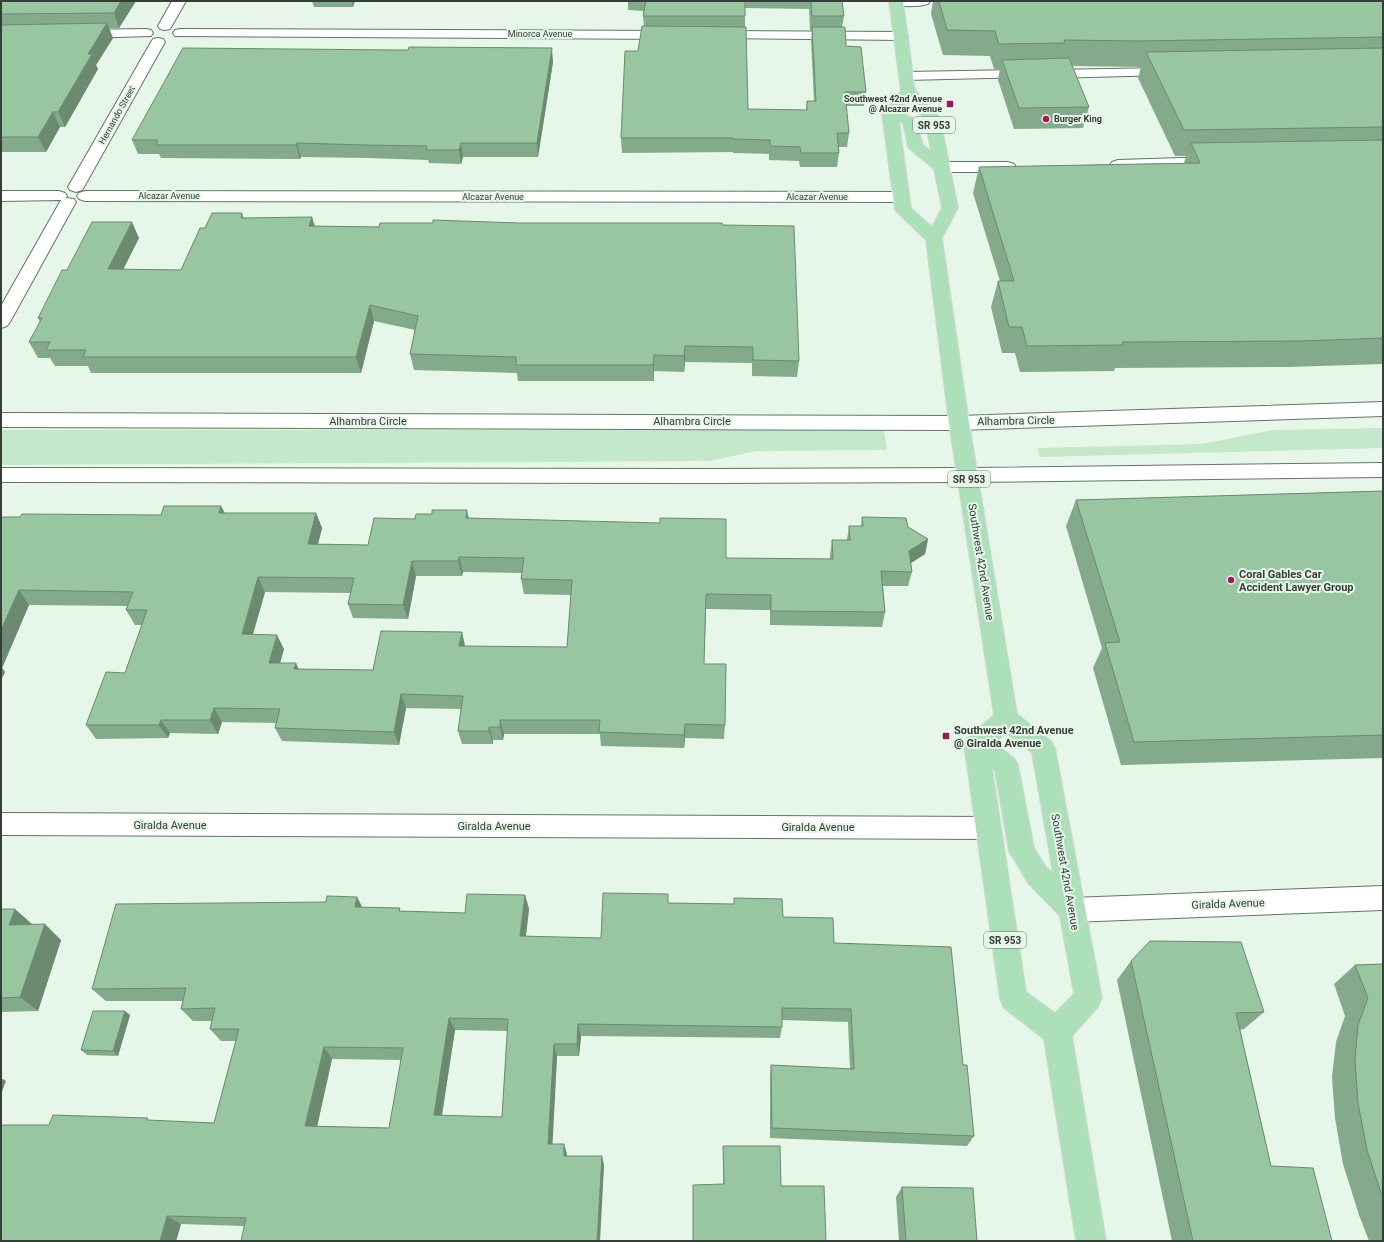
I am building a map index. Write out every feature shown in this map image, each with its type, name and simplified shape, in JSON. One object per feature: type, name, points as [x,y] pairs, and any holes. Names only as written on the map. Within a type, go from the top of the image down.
[{"type":"main road","points":[[896,1],[908,91],[890,114],[903,210],[934,238]]},
{"type":"main road","name":"SR 953","points":[[908,91],[932,118],[950,208],[934,238]]},
{"type":"main road","points":[[890,114],[910,122],[916,146],[942,167]]},
{"type":"main road","name":"Southwest 42nd Avenue","points":[[934,238],[959,423],[1006,719],[1043,748],[1088,998],[1057,1031]]},
{"type":"main road","points":[[1006,719],[976,744],[1006,765],[1022,852],[1037,875],[1072,910]]},
{"type":"main road","name":"SR 953","points":[[976,744],[1014,999],[1057,1031]]},
{"type":"main road","points":[[1057,1031],[1091,1241]]},
{"type":"street","points":[[165,26],[179,1]]},
{"type":"street","points":[[896,1],[923,1]]},
{"type":"street","name":"Minorca Avenue","points":[[152,38],[156,27],[175,27],[180,31],[180,33]]},
{"type":"street","name":"Minorca Avenue","points":[[72,34],[172,40],[180,33],[682,35]]},
{"type":"street","points":[[706,35],[901,36]]},
{"type":"street","name":"Hernando Street","points":[[81,192],[152,38]]},
{"type":"street","points":[[1104,165],[1230,162]]},
{"type":"street","points":[[942,167],[1024,167]]},
{"type":"street","name":"Alcazar Avenue","points":[[1,196],[64,199],[67,189],[81,192],[901,197]]},
{"type":"street","points":[[1,322],[64,199]]},
{"type":"street","name":"Alhambra Circle","points":[[1,420],[959,423],[1383,409]]},
{"type":"street","points":[[1,475],[968,475],[1383,470]]},
{"type":"street","name":"Giralda Avenue","points":[[1,824],[988,828]]},
{"type":"street","name":"Giralda Avenue","points":[[1072,910],[1383,898]]},
{"type":"lane","points":[[907,76],[1172,72]]},
{"type":"green space","points":[[1383,428],[1383,448],[1040,457],[1037,448],[1202,444],[1272,430]]},
{"type":"green space","points":[[884,429],[887,450],[756,451],[710,461],[1,465],[1,430]]},
{"type":"building","points":[[1,1],[121,1],[114,13],[1,14]]},
{"type":"building","points":[[646,1],[745,1],[745,16],[643,16]]},
{"type":"building","points":[[811,1],[842,1],[844,16],[812,16]]},
{"type":"building","points":[[939,1],[1383,1],[1383,37],[1140,41],[1064,40],[1065,43],[999,44],[995,31],[947,30]]},
{"type":"building","points":[[107,23],[88,54],[92,54],[58,112],[53,112],[38,137],[1,137],[1,25]]},
{"type":"building","points":[[642,26],[746,27],[748,109],[807,110],[807,101],[816,101],[812,27],[845,27],[846,46],[861,47],[866,92],[845,92],[849,133],[837,133],[839,153],[801,153],[800,147],[770,146],[770,140],[733,138],[621,138],[625,51],[638,51]]},
{"type":"building","points":[[409,47],[552,48],[537,143],[461,143],[459,150],[426,150],[427,146],[297,143],[296,145],[156,145],[158,140],[132,140],[183,48],[408,50]]},
{"type":"building","points":[[1383,48],[1383,127],[1184,130],[1146,52]]},
{"type":"building","points":[[1069,58],[1089,107],[1019,108],[1002,60]]},
{"type":"building","points":[[1383,140],[1383,338],[1301,341],[1122,342],[1123,345],[1027,346],[1022,327],[1009,327],[998,281],[1014,281],[979,167],[1200,163],[1191,143]]},
{"type":"building","points":[[212,213],[242,213],[241,218],[312,217],[309,226],[379,227],[380,223],[433,223],[433,220],[520,223],[722,223],[722,225],[794,226],[799,361],[753,360],[753,347],[685,346],[684,356],[654,355],[653,365],[516,365],[516,357],[410,354],[418,316],[370,305],[356,357],[83,357],[86,350],[46,350],[50,342],[29,342],[42,318],[38,318],[62,270],[67,270],[92,222],[132,222],[108,269],[181,270],[200,228],[205,228]]},
{"type":"building","points":[[1383,491],[1383,735],[1134,742],[1105,643],[1120,642],[1076,500]]},
{"type":"building","points":[[164,506],[221,506],[219,513],[316,513],[308,544],[368,545],[374,518],[415,519],[416,514],[432,514],[432,510],[467,510],[466,518],[660,523],[660,518],[726,519],[726,558],[833,559],[832,540],[850,540],[849,526],[863,526],[862,517],[906,518],[908,527],[928,539],[909,551],[912,572],[881,571],[885,612],[771,611],[771,595],[706,594],[704,664],[726,664],[725,725],[685,724],[684,735],[599,732],[600,720],[500,720],[500,727],[489,727],[489,731],[458,731],[463,696],[401,694],[394,732],[275,728],[280,709],[214,708],[210,720],[161,720],[159,725],[86,725],[106,672],[125,673],[147,610],[126,610],[133,592],[19,590],[1,630],[1,517],[20,517],[22,514],[161,515]],"holes":[[[459,557],[524,558],[521,579],[572,580],[567,647],[459,646],[462,632],[381,631],[373,670],[294,669],[296,663],[269,663],[277,635],[242,634],[258,577],[354,578],[348,604],[403,605],[412,561],[458,561]]]},
{"type":"building","points":[[603,893],[668,894],[668,903],[734,904],[734,898],[782,899],[783,917],[833,918],[834,943],[951,947],[963,1065],[967,1065],[974,1136],[772,1128],[771,1065],[854,1069],[851,1009],[782,1008],[782,1027],[578,1024],[577,1044],[554,1044],[548,1144],[564,1144],[564,1156],[602,1156],[597,1241],[241,1241],[246,1218],[167,1216],[160,1241],[1,1241],[1,1125],[49,1125],[53,1115],[148,1118],[147,1120],[214,1123],[239,1029],[210,1029],[215,1008],[181,1009],[186,988],[92,989],[116,904],[326,902],[327,896],[357,897],[355,907],[400,908],[399,911],[465,913],[467,894],[525,895],[520,936],[601,938]],"holes":[[[449,1018],[508,1019],[502,1117],[434,1115]],[[324,1047],[403,1048],[389,1128],[305,1126]]]},
{"type":"building","points":[[1,909],[15,909],[9,925],[45,924],[20,997],[1,998]]},
{"type":"building","points":[[1150,941],[1241,942],[1264,1012],[1236,1013],[1271,1166],[1313,1168],[1332,1241],[1193,1241],[1131,961]]},
{"type":"building","points":[[1383,964],[1383,1199],[1367,1150],[1358,1103],[1355,1060],[1358,1025],[1368,998],[1355,965]]},
{"type":"building","points":[[93,1011],[125,1011],[113,1051],[81,1050]]},
{"type":"building","points":[[723,1146],[780,1146],[781,1186],[824,1186],[826,1241],[693,1241],[693,1185],[724,1184]]},
{"type":"building","points":[[902,1187],[973,1188],[977,1241],[906,1241]]},
{"type":"place","name":"Southwest 42nd Avenue @ Alcazar Avenue","points":[[950,104]]},
{"type":"place","name":"Burger King","points":[[1046,119]]},
{"type":"place","name":"Coral Gables Car Accident Lawyer Group","points":[[1231,580]]},
{"type":"place","name":"Southwest 42nd Avenue @ Giralda Avenue","points":[[946,736]]}]
